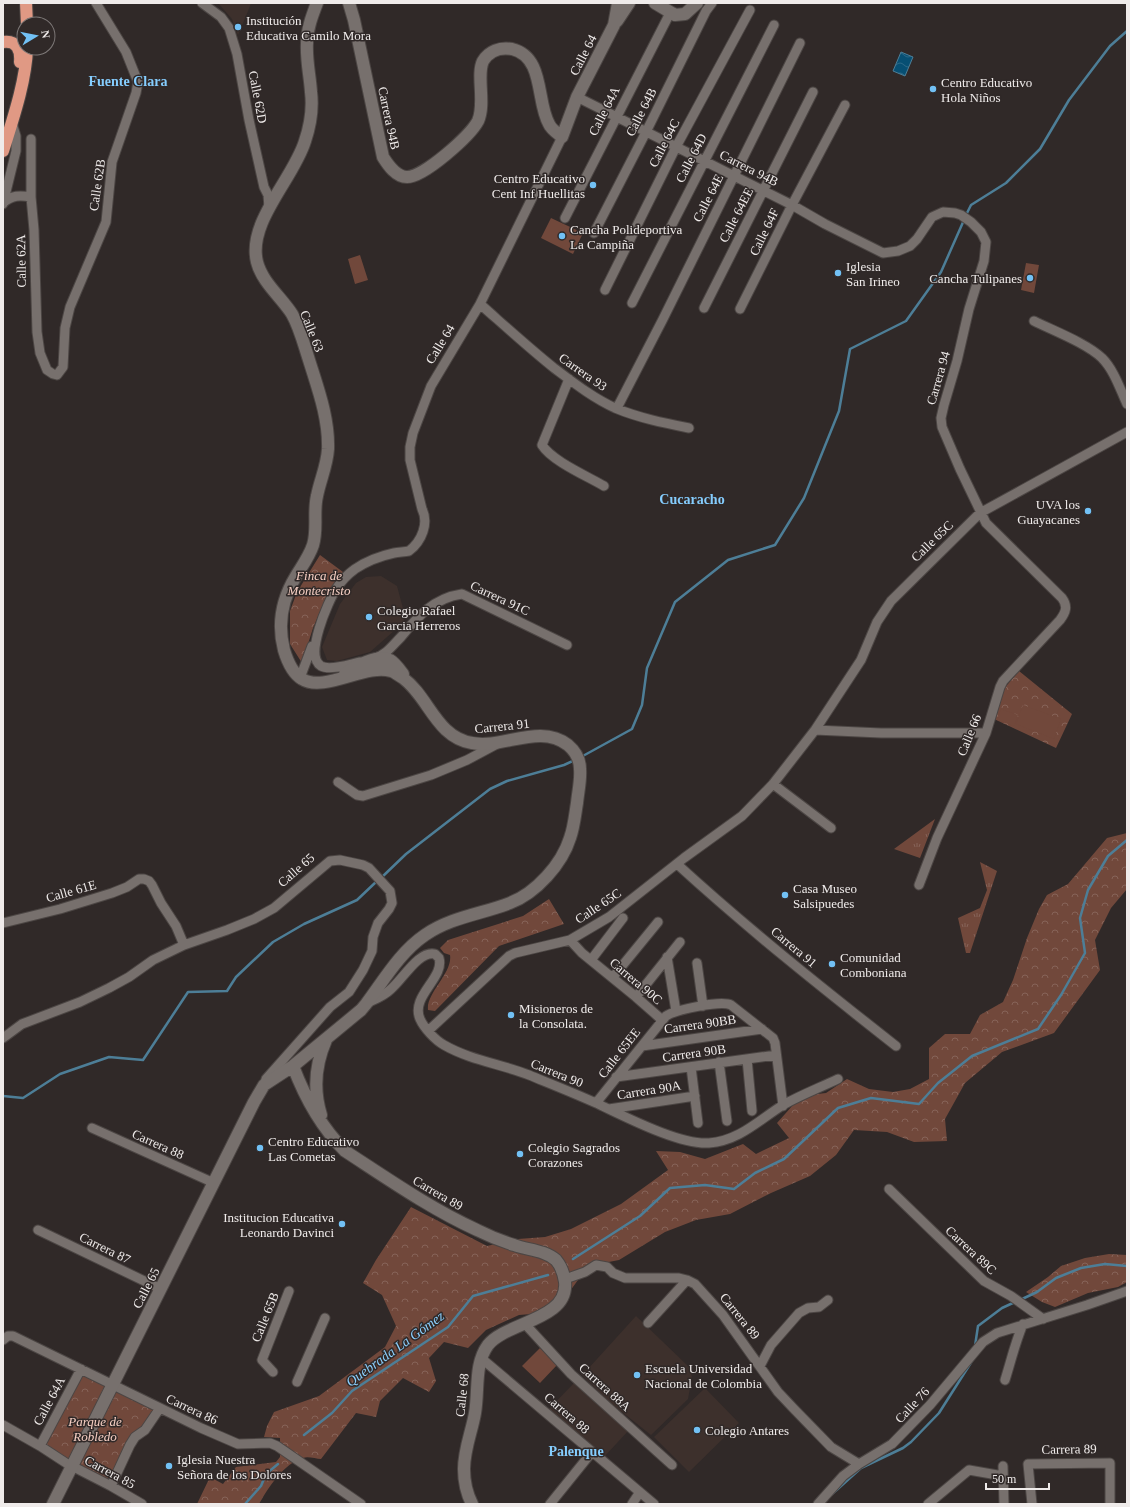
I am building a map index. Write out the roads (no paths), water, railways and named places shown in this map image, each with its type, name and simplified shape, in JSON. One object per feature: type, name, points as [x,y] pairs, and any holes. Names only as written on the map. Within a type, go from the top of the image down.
[{"type":"highway","points":[[26,3],[27,16]]},
{"type":"highway","points":[[3,42],[9,41],[16,44],[20,49],[21,60],[17,87],[17,101]]},
{"type":"highway","points":[[3,151],[23,82],[27,56]]},
{"type":"main road","name":"Calle 63","points":[[300,678],[291,666],[285,653],[282,640],[281,610],[290,587],[313,546],[316,528],[316,499],[327,459],[328,436],[321,399],[300,330],[286,305],[262,275],[257,261],[256,239],[269,208],[298,159],[305,144],[309,127],[312,96],[307,39],[309,24],[317,3]]},
{"type":"main road","name":"Carrera 94B","points":[[349,3],[383,156],[389,167],[399,174],[407,177],[425,170],[454,147],[472,130],[478,121],[481,111],[482,65],[486,57],[496,50],[505,49],[516,51],[524,55],[531,63],[539,84],[548,122],[552,129],[562,137]]},
{"type":"main road","points":[[352,3],[354,20]]},
{"type":"main road","name":"Calle 64","points":[[562,137],[577,97],[614,25],[618,3]]},
{"type":"main road","points":[[614,25],[629,3]]},
{"type":"main road","points":[[655,3],[675,15],[685,14],[697,3]]},
{"type":"main road","points":[[339,678],[349,670],[369,660],[389,660],[402,672],[411,685]]},
{"type":"main road","name":"Carrera 91","points":[[300,678],[307,682],[317,683],[377,670],[392,671],[417,691],[434,719],[450,734],[462,740],[473,743],[501,742],[537,736],[551,737],[565,742],[570,746],[577,756],[580,769]]},
{"type":"main road","name":"Calle 65","points":[[53,1504],[73,1467],[254,1102],[264,1085],[293,1066],[366,1004],[404,952],[423,936],[433,929],[454,920],[515,902],[532,891],[550,873],[570,839],[578,798],[580,769]]},
{"type":"main road","name":"Carrera 89","points":[[326,1130],[318,1105],[316,1080],[322,1050],[328,1037]]},
{"type":"main road","name":"Carrera 89","points":[[293,1066],[302,1088],[326,1130],[345,1152],[437,1210],[479,1231],[515,1246],[547,1254],[556,1260],[564,1275]]},
{"type":"main road","name":"Calle 68","points":[[472,1504],[464,1468],[468,1441],[475,1413],[478,1369],[481,1358],[487,1347],[502,1333],[525,1324],[549,1311],[563,1297],[565,1286],[564,1275]]},
{"type":"street","name":"Calle 62B","points":[[57,374],[63,367],[64,328],[70,307],[106,222],[112,162],[136,93],[138,82],[126,52],[96,3]]},
{"type":"street","name":"Calle 62D","points":[[202,3],[221,17],[229,28],[237,54],[249,120],[264,187],[268,195],[269,208]]},
{"type":"street","name":"Calle 64B","points":[[594,233],[706,11],[712,3]]},
{"type":"street","name":"Calle 64C","points":[[605,290],[676,147],[750,10]]},
{"type":"street","name":"Calle 64A","points":[[565,218],[668,17]]},
{"type":"street","name":"Calle 64D","points":[[632,303],[774,25]]},
{"type":"street","name":"Calle 64E","points":[[617,408],[663,319],[800,43]]},
{"type":"street","name":"Calle 64EE","points":[[704,308],[813,92]]},
{"type":"street","name":"Carrera 94B","points":[[577,97],[792,205],[825,224],[883,253],[898,251],[910,246]]},
{"type":"street","name":"Calle 64F","points":[[740,309],[792,205],[846,105]]},
{"type":"street","points":[[3,204],[16,144],[16,136],[12,123]]},
{"type":"street","name":"Calle 64","points":[[369,660],[330,668],[320,665],[315,654],[319,628],[328,604],[337,588],[354,570],[375,558],[409,551],[413,548],[421,535],[425,524],[425,516],[410,460],[412,433],[430,386],[480,304],[562,137]]},
{"type":"street","name":"Calle 62A","points":[[31,139],[31,197],[34,224],[37,332],[40,353],[47,370],[53,374],[57,374]]},
{"type":"street","points":[[9,179],[13,187],[31,197]]},
{"type":"street","points":[[3,204],[8,198],[14,196],[31,197]]},
{"type":"street","name":"Carrera 94","points":[[910,246],[917,239],[932,217],[943,212],[955,213],[972,222],[984,237],[986,250],[941,418],[942,427],[980,513],[986,523],[1062,598],[1065,603],[1066,610]]},
{"type":"street","name":"Carrera 93","points":[[480,304],[517,338],[583,390],[617,408],[650,420],[689,428]]},
{"type":"street","points":[[1034,321],[1091,350],[1102,359],[1112,373],[1127,404]]},
{"type":"street","points":[[569,379],[542,444],[546,452],[604,486]]},
{"type":"street","name":"Calle 65C","points":[[428,1030],[510,956],[515,953],[570,940],[610,917],[677,864],[742,816],[773,784],[815,730],[861,660],[877,622],[891,601],[933,558],[980,513],[1127,432]]},
{"type":"street","name":"Carrera 91C","points":[[392,648],[418,616],[435,603],[445,598],[462,594],[567,645]]},
{"type":"street","name":"Calle 66","points":[[919,885],[938,838],[986,733],[998,692],[1004,681],[1060,620],[1066,610]]},
{"type":"street","points":[[300,678],[319,628]]},
{"type":"street","points":[[369,660],[378,657],[392,648],[393,655],[402,672]]},
{"type":"street","points":[[815,730],[881,733],[986,733]]},
{"type":"street","points":[[338,782],[357,795],[363,796],[431,775],[467,760],[501,742]]},
{"type":"street","points":[[773,784],[832,828]]},
{"type":"street","name":"Calle 65","points":[[3,1038],[22,1024],[95,995],[129,977],[153,960],[184,945],[254,919],[270,910],[330,861],[340,860],[363,865],[373,871],[388,887],[392,894],[392,903],[378,923],[372,951],[363,970],[349,992],[330,1007],[266,1079],[264,1085]]},
{"type":"street","name":"Carrera 91","points":[[677,864],[720,903],[803,973],[896,1046]]},
{"type":"street","name":"Calle 61E","points":[[3,923],[112,893],[127,887],[139,879],[144,879],[149,881],[152,885],[161,903],[176,926],[184,945]]},
{"type":"street","points":[[591,960],[622,918]]},
{"type":"street","points":[[612,977],[658,922]]},
{"type":"street","name":"Carrera 90C","points":[[570,940],[591,960],[661,1019],[676,1011],[723,1003],[728,1004],[762,1029],[774,1041],[776,1055]]},
{"type":"street","points":[[636,997],[680,942]]},
{"type":"street","name":"Carrera 90","points":[[366,1004],[383,996],[392,989],[421,957],[428,953],[435,954],[439,958],[439,968],[422,998],[418,1009],[420,1020],[442,1045],[528,1075],[679,1138],[694,1142],[708,1143],[723,1141],[735,1137],[783,1106],[838,1079]]},
{"type":"street","points":[[667,957],[676,1011]]},
{"type":"street","points":[[697,963],[703,1006]]},
{"type":"street","name":"Calle 65EE","points":[[596,1103],[642,1046],[661,1019]]},
{"type":"street","name":"Carrera 90BB","points":[[642,1046],[762,1029]]},
{"type":"street","points":[[776,1055],[783,1106]]},
{"type":"street","name":"Carrera 90B","points":[[616,1078],[776,1055]]},
{"type":"street","points":[[746,1059],[752,1111]]},
{"type":"street","points":[[719,1062],[727,1121]]},
{"type":"street","points":[[691,1067],[698,1123]]},
{"type":"street","name":"Carrera 90A","points":[[608,1109],[694,1096]]},
{"type":"street","name":"Carrera 88","points":[[92,1128],[214,1183]]},
{"type":"street","name":"Carrera 89C","points":[[889,1189],[984,1281],[1011,1296],[1043,1319]]},
{"type":"street","name":"Carrera 87","points":[[38,1230],[161,1289]]},
{"type":"street","points":[[564,1275],[568,1278],[585,1272],[596,1264],[606,1267],[613,1273],[625,1278],[678,1278],[687,1280],[648,1323]]},
{"type":"street","name":"Carrera 89","points":[[687,1280],[695,1284],[723,1315],[778,1392],[818,1435],[831,1447],[859,1464]]},
{"type":"street","name":"Calle 65B","points":[[273,1372],[262,1360],[290,1291]]},
{"type":"street","name":"Calle 76","points":[[818,1504],[843,1476],[898,1439],[930,1405],[983,1342],[997,1333],[1127,1291]]},
{"type":"street","points":[[760,1366],[771,1345],[800,1313],[808,1308],[819,1307],[828,1300]]},
{"type":"street","points":[[297,1382],[325,1318]]},
{"type":"street","name":"Carrera 88A","points":[[525,1324],[572,1374],[672,1465]]},
{"type":"street","points":[[1004,1380],[1011,1360],[1014,1344],[1023,1324]]},
{"type":"street","name":"Carrera 86","points":[[5,1338],[13,1336],[201,1428],[238,1444],[270,1443],[277,1446],[361,1504]]},
{"type":"street","name":"Carrera 88","points":[[481,1358],[654,1504]]},
{"type":"street","name":"Calle 64A","points":[[40,1446],[81,1369]]},
{"type":"street","points":[[111,1486],[135,1437],[145,1430],[160,1408]]},
{"type":"street","name":"Carrera 85","points":[[3,1425],[73,1467],[111,1486],[142,1504]]},
{"type":"street","points":[[550,1504],[592,1452]]},
{"type":"street","name":"Carrera 89","points":[[1032,1504],[1028,1464],[1110,1463],[1110,1504]]},
{"type":"street","points":[[1003,1466],[1004,1504]]},
{"type":"street","points":[[928,1504],[969,1470],[1004,1476]]},
{"type":"street","points":[[632,1504],[640,1492]]},
{"type":"water","points":[[901,52],[913,57],[905,76],[893,71]]},
{"type":"waterway","points":[[966,215],[971,205],[1006,183],[1040,149],[1069,100],[1110,46],[1127,31]]},
{"type":"waterway","points":[[581,757],[632,729],[642,705],[647,668],[675,602],[728,560],[775,545],[804,498],[839,411],[850,349],[906,321],[941,272],[964,220]]},
{"type":"waterway","points":[[381,878],[406,854],[490,789],[507,781],[564,765],[575,760]]},
{"type":"waterway","name":"Quebrada La Gómez","points":[[573,1259],[640,1216],[670,1188],[705,1185],[734,1189],[755,1173],[784,1159],[838,1108],[871,1098],[919,1104],[938,1083],[972,1056],[1038,1029],[1061,995],[1085,953],[1080,918],[1088,890],[1108,856],[1127,840]]},
{"type":"waterway","points":[[3,1096],[23,1098],[60,1074],[109,1057],[143,1060],[188,992],[227,991],[236,977],[273,942],[304,924],[357,900],[377,881]]},
{"type":"waterway","points":[[1020,1300],[1037,1292],[1056,1278],[1081,1268],[1105,1264],[1127,1266]]},
{"type":"waterway","name":"Quebrada La Gómez","points":[[304,1435],[332,1413],[352,1391],[448,1327],[473,1296],[548,1275]]},
{"type":"waterway","points":[[975,1346],[978,1326],[1002,1308],[1015,1302]]},
{"type":"waterway","points":[[831,1495],[861,1468],[903,1448],[911,1442],[939,1413],[972,1361]]},
{"type":"waterway","name":"Quebrada La Gómez","points":[[245,1504],[261,1486],[266,1474],[278,1464]]},
{"type":"place","name":"Institución Educativa Camilo Mora","points":[[238,27]]},
{"type":"place","name":"Centro Educativo Hola Niños","points":[[933,89]]},
{"type":"place","name":"Centro Educativo Cent Inf Huellitas","points":[[593,185]]},
{"type":"place","name":"Cancha Polideportiva La Campiña","points":[[562,236]]},
{"type":"place","name":"Iglesia San Irineo","points":[[838,273]]},
{"type":"place","name":"Cancha Tulipanes","points":[[1030,278]]},
{"type":"place","name":"UVA los Guayacanes","points":[[1088,511]]},
{"type":"place","name":"Colegio Rafael Garcia Herreros","points":[[369,617]]},
{"type":"place","name":"Casa Museo Salsipuedes","points":[[785,895]]},
{"type":"place","name":"Comunidad Comboniana","points":[[832,964]]},
{"type":"place","name":"Misioneros de la Consolata.","points":[[511,1015]]},
{"type":"place","name":"Centro Educativo Las Cometas","points":[[260,1148]]},
{"type":"place","name":"Colegio Sagrados Corazones","points":[[520,1154]]},
{"type":"place","name":"Institucion Educativa Leonardo Davinci","points":[[342,1224]]},
{"type":"place","name":"Escuela Universidad Nacional de Colombia","points":[[637,1375]]},
{"type":"place","name":"Colegio Antares","points":[[697,1430]]},
{"type":"place","name":"Iglesia Nuestra Señora de los Dolores","points":[[169,1466]]},
{"type":"district","name":"Fuente Clara","points":[[128,81]]},
{"type":"district","name":"Cucaracho","points":[[692,499]]},
{"type":"district","name":"Palenque","points":[[576,1451]]},
{"type":"park label","name":"Finca de Montecristo","points":[[319,582]]},
{"type":"park label","name":"Parque de Robledo","points":[[95,1428]]}]
